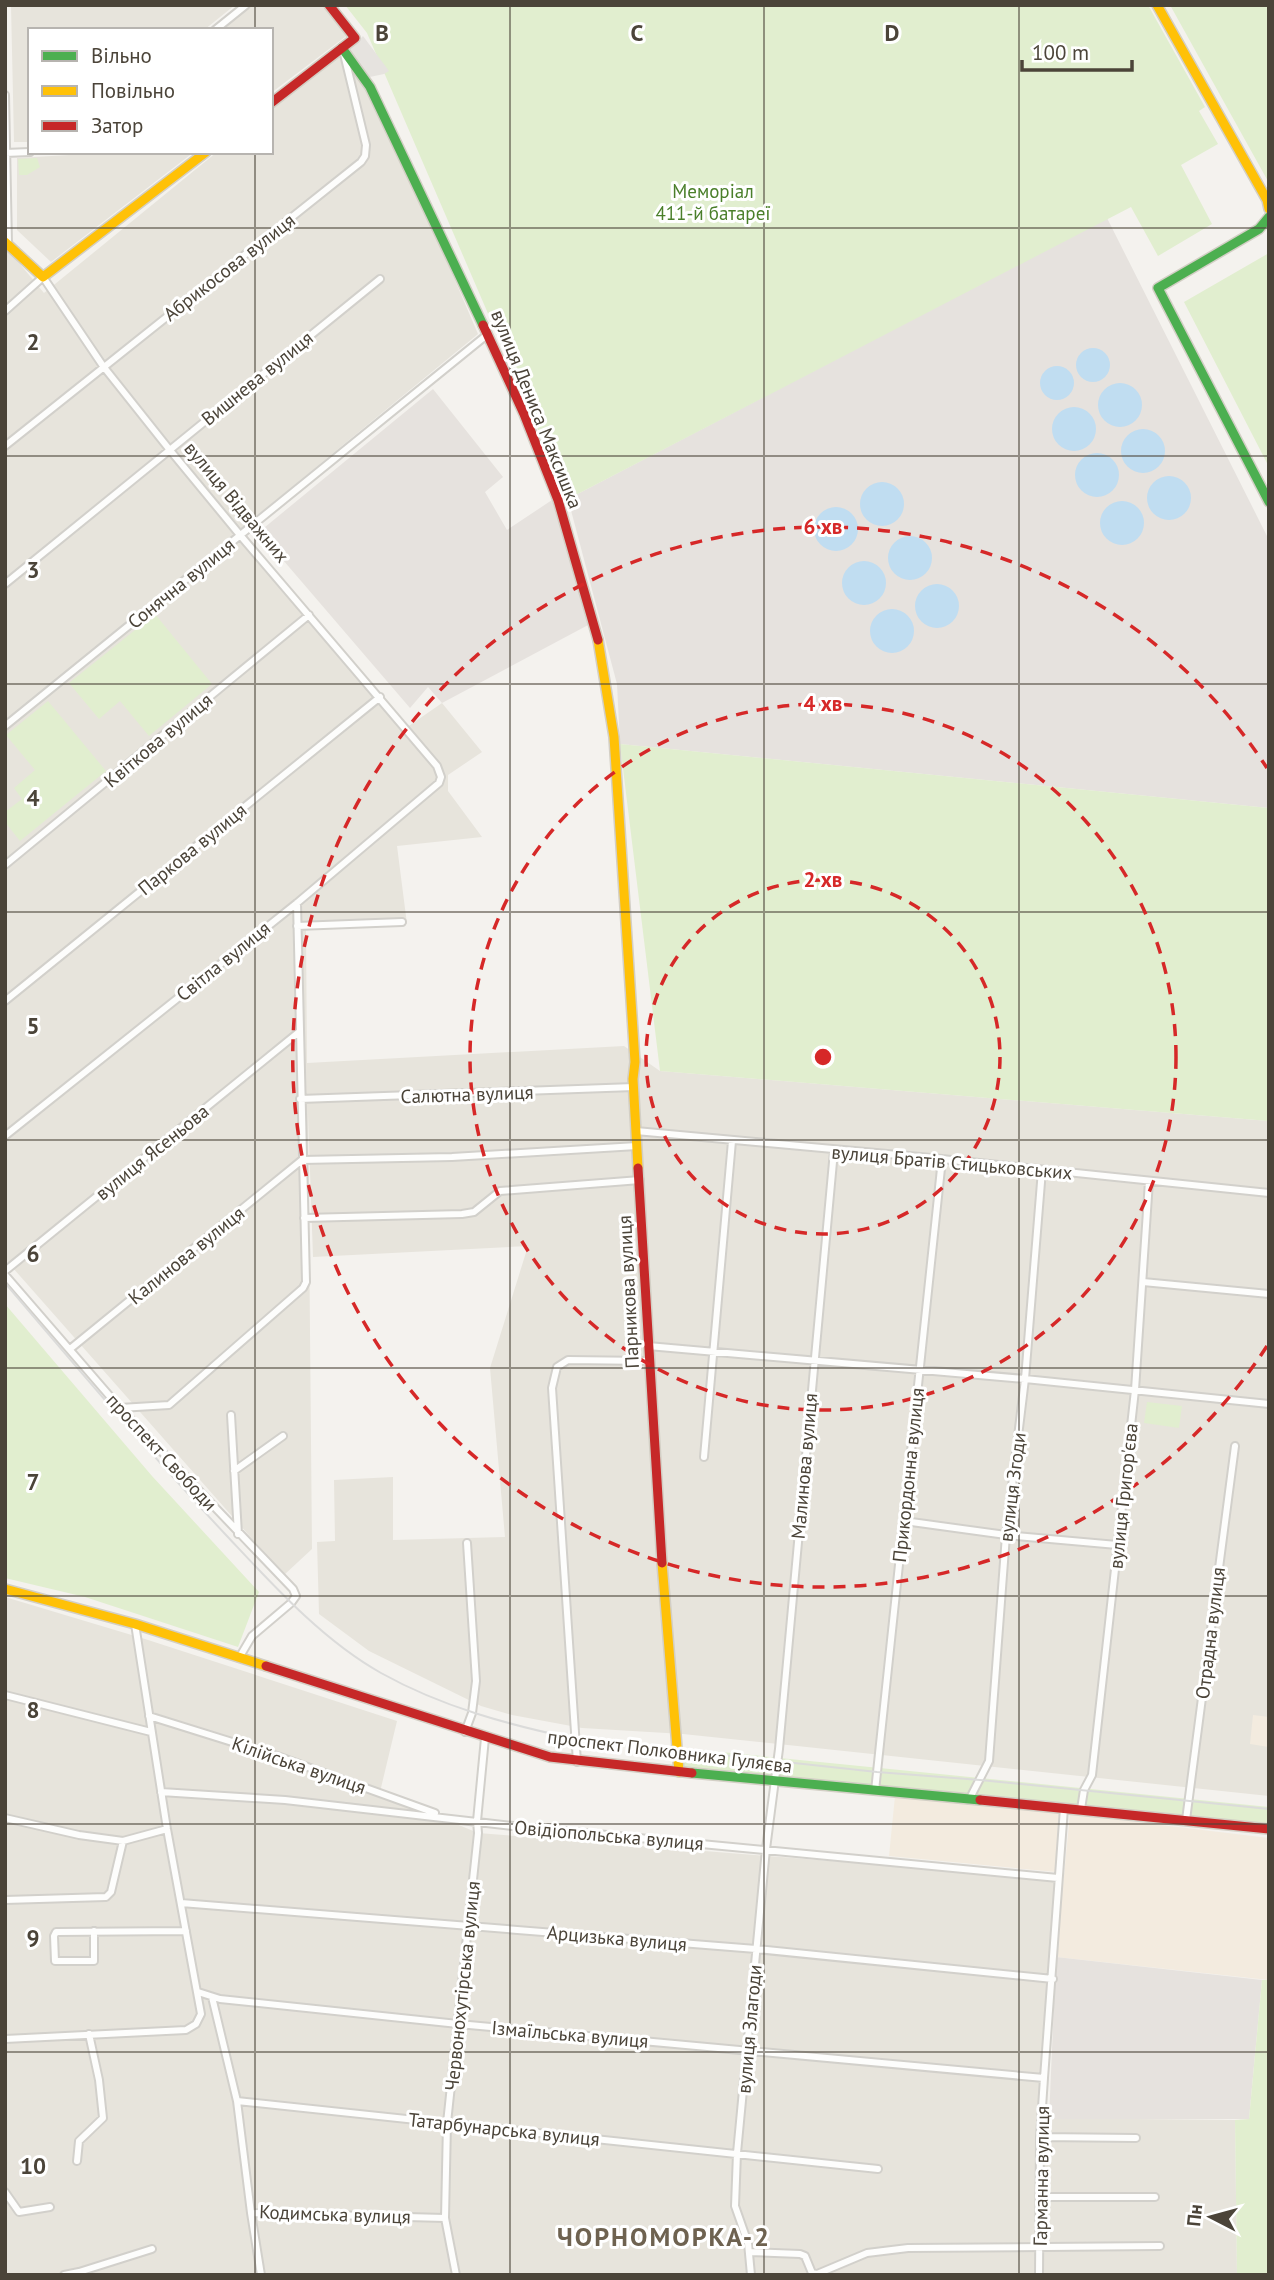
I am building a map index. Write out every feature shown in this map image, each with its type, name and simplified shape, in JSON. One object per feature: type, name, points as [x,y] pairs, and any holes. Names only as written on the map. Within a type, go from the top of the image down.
[{"type":"street","points":[[217,28],[246,5]]},
{"type":"street","points":[[273,101],[355,38],[329,5]]},
{"type":"street","points":[[1157,5],[1267,200],[1269,209]]},
{"type":"street","name":"вулиця Дениса Максишка","points":[[342,48],[370,86],[404,155],[524,414],[558,500],[599,643],[614,737],[618,810]]},
{"type":"street","name":"Абрикосова вулиця","points":[[5,446],[365,156],[366,145],[342,48]]},
{"type":"street","points":[[5,95],[7,243]]},
{"type":"street","points":[[6,153],[28,152]]},
{"type":"street","points":[[5,311],[43,277],[203,154]]},
{"type":"street","points":[[1269,217],[1259,229],[1158,288],[1269,502]]},
{"type":"street","name":"вулиця Відважних","points":[[7,243],[43,277],[103,366],[169,449],[437,766],[441,777],[439,783]]},
{"type":"street","name":"Вишнева вулиця","points":[[5,584],[380,279]]},
{"type":"street","name":"Сонячна вулиця","points":[[5,726],[488,334]]},
{"type":"street","name":"Квіткова вулиця","points":[[5,865],[309,614]]},
{"type":"street","name":"Паркова вулиця","points":[[5,1001],[380,697]]},
{"type":"street","name":"Світла вулиця","points":[[5,1136],[297,903],[439,783]]},
{"type":"street","name":"Парникова вулиця","points":[[618,810],[635,1062],[636,1131],[648,1346],[679,1772]]},
{"type":"street","points":[[120,1408],[169,1405],[303,1289],[306,1274],[297,903]]},
{"type":"street","points":[[297,926],[402,922]]},
{"type":"street","name":"вулиця Ясеньова","points":[[5,1273],[299,1032]]},
{"type":"street","name":"Салютна вулиця","points":[[300,1099],[634,1087]]},
{"type":"street","name":"вулиця Братів Стицьковських","points":[[636,1131],[1269,1193]]},
{"type":"street","points":[[704,1457],[732,1141]]},
{"type":"street","points":[[302,1160],[452,1157],[637,1146]]},
{"type":"street","name":"Малинова вулиця","points":[[775,1782],[834,1151]]},
{"type":"street","name":"Прикордонна вулиця","points":[[875,1791],[942,1159]]},
{"type":"street","name":"Калинова вулиця","points":[[70,1349],[302,1160]]},
{"type":"street","name":"вулиця Згоди","points":[[969,1800],[989,1761],[1006,1535],[1025,1379],[1042,1170]]},
{"type":"street","points":[[304,1218],[463,1214],[474,1212],[500,1191],[640,1180]]},
{"type":"street","name":"вулиця Григор'єва","points":[[1081,1809],[1084,1790],[1092,1774],[1135,1390],[1149,1181]]},
{"type":"street","name":"проспект Свободи","points":[[5,1273],[120,1408],[293,1589],[296,1596],[292,1603],[252,1636],[239,1658]]},
{"type":"street","points":[[1143,1282],[1269,1294]]},
{"type":"street","points":[[648,1346],[1025,1379],[1269,1404]]},
{"type":"street","points":[[577,1762],[552,1388],[557,1367],[568,1360],[649,1361]]},
{"type":"street","points":[[231,1415],[238,1534]]},
{"type":"street","points":[[234,1471],[283,1436]]},
{"type":"street","name":"Отрадна вулиця","points":[[1185,1820],[1235,1446]]},
{"type":"street","points":[[904,1521],[1006,1535],[1117,1545]]},
{"type":"street","points":[[465,1732],[472,1713],[476,1681],[467,1543]]},
{"type":"street","name":"проспект Полковника Гуляєва","points":[[5,1589],[135,1625],[550,1757],[775,1782],[1081,1809],[1269,1829]]},
{"type":"street","points":[[5,2039],[186,2030],[196,2024],[201,2014],[167,1829],[135,1625]]},
{"type":"street","points":[[5,1695],[151,1732]]},
{"type":"street","name":"Кілійська вулиця","points":[[149,1716],[276,1756],[447,1818]]},
{"type":"street","name":"Червонохутірська вулиця","points":[[456,2275],[445,2218],[447,2123],[478,1833],[485,1738]]},
{"type":"street","name":"вулиця Злагоди","points":[[751,2275],[750,2252],[735,2206],[737,2153],[766,1849],[775,1782]]},
{"type":"street","name":"Овідіопольська вулиця","points":[[161,1792],[285,1800],[1058,1878]]},
{"type":"street","points":[[1044,2078],[1064,1808]]},
{"type":"street","points":[[5,1818],[79,1835],[123,1840],[167,1829]]},
{"type":"street","points":[[5,1900],[106,1897],[111,1892],[123,1840]]},
{"type":"street","name":"Арцизька вулиця","points":[[181,1903],[756,1950],[1053,1979]]},
{"type":"street","points":[[94,1931],[94,1961],[55,1961],[56,1932],[94,1931],[186,1931]]},
{"type":"street","name":"Ізмаїльська вулиця","points":[[198,1993],[212,1997],[458,2024],[1044,2078]]},
{"type":"street","points":[[212,1997],[237,2101]]},
{"type":"street","points":[[77,2161],[79,2141],[103,2118],[99,2080],[89,2034]]},
{"type":"street","name":"Гарманна вулиця","points":[[1040,2275],[1040,2137],[1044,2078]]},
{"type":"street","name":"Татарбунарська вулиця","points":[[237,2101],[878,2169]]},
{"type":"street","name":"Кодимська вулиця","points":[[237,2101],[251,2213],[445,2218]]},
{"type":"street","points":[[1040,2137],[1136,2138]]},
{"type":"street","points":[[5,2192],[19,2212],[50,2207]]},
{"type":"street","points":[[1040,2197],[1155,2196]]},
{"type":"street","points":[[251,2213],[261,2275]]},
{"type":"street","points":[[750,2252],[800,2254],[805,2256],[812,2273],[817,2274],[867,2253],[908,2248],[1160,2246]]},
{"type":"street","points":[[64,2275],[152,2249]]},
{"type":"shaded area","points":[[11,5],[235,5],[206,28],[28,28],[28,142],[14,142]]},
{"type":"shaded area","points":[[251,5],[325,5],[349,34],[273,91],[273,28],[223,28]]},
{"type":"shaded area","points":[[363,36],[389,71],[365,78],[347,53]]},
{"type":"shaded area","points":[[353,42],[478,334],[236,533],[403,730],[442,703],[482,752],[448,775],[448,791],[482,837],[397,846],[407,924],[306,929],[307,1063],[624,1046],[660,1071],[1269,1121],[1269,1796],[683,1734],[582,1728],[512,1715],[481,1706],[369,1651],[319,1614],[317,1542],[335,1541],[334,1480],[393,1477],[393,1540],[505,1537],[490,1368],[528,1246],[313,1257],[308,1114],[312,1549],[284,1575],[5,1259],[5,246],[44,293],[215,154],[273,154],[273,106]]},
{"type":"shaded area","points":[[191,154],[51,262],[17,230],[17,158]]},
{"type":"shaded area","points":[[1107,218],[1269,540],[1269,808],[620,744],[617,684],[568,499]]},
{"type":"shaded area","points":[[433,389],[503,477],[485,492],[507,530],[552,500],[590,624],[442,703],[428,687],[410,708],[259,532]]},
{"type":"shaded area","points":[[5,1597],[145,1639],[397,1721],[380,1792],[478,1833],[1056,1879],[1037,2118],[1235,2120],[1237,2275],[5,2275]]},
{"type":"shaded area","points":[[1253,1715],[1269,1717],[1269,1747],[1250,1744]]},
{"type":"shaded area","points":[[895,1796],[1061,1813],[1056,1872],[889,1856]]},
{"type":"shaded area","points":[[1070,1814],[1269,1838],[1269,1980],[1056,1957]]},
{"type":"shaded area","points":[[1056,1957],[1262,1980],[1249,2119],[1049,2119]]},
{"type":"green space","name":"Меморіал 411-й батареї","points":[[345,5],[1148,5],[1205,107],[1199,111],[1218,144],[1181,165],[1212,224],[1158,256],[1131,207],[568,499],[367,33]]},
{"type":"green space","points":[[1170,5],[1269,5],[1269,183]]},
{"type":"green space","points":[[37,158],[40,167],[27,175],[19,175],[18,159]]},
{"type":"green space","points":[[1269,253],[1269,467],[1184,302]]},
{"type":"green space","points":[[155,614],[212,684],[149,736],[120,701],[99,719],[69,683]]},
{"type":"green space","points":[[48,701],[106,771],[20,841],[5,822],[5,812],[22,799],[14,788],[35,770],[6,735]]},
{"type":"green space","points":[[620,744],[1269,808],[1269,1121],[660,1071]]},
{"type":"green space","points":[[5,1304],[152,1476],[259,1592],[238,1647],[85,1597],[5,1578]]},
{"type":"green space","points":[[1147,1402],[1182,1406],[1179,1428],[1144,1423]]},
{"type":"green space","points":[[681,1748],[1269,1807],[1269,1825],[683,1769]]},
{"type":"green space","points":[[1262,1980],[1269,1980],[1269,2275],[1237,2275],[1235,2120],[1249,2119]]},
{"type":"water","points":[[1093,348],[1105,353],[1110,365],[1105,377],[1093,382],[1081,377],[1076,365],[1081,353]]},
{"type":"water","points":[[1057,366],[1069,371],[1074,383],[1069,395],[1057,400],[1045,395],[1040,383],[1045,371]]},
{"type":"water","points":[[1120,383],[1136,389],[1142,405],[1136,421],[1120,427],[1104,421],[1098,405],[1104,389]]},
{"type":"water","points":[[1074,407],[1090,413],[1096,429],[1090,445],[1074,451],[1058,445],[1052,429],[1058,413]]},
{"type":"water","points":[[1143,429],[1159,435],[1165,451],[1159,467],[1143,473],[1127,467],[1121,451],[1127,435]]},
{"type":"water","points":[[1097,453],[1113,459],[1119,475],[1113,491],[1097,497],[1081,491],[1075,475],[1081,459]]},
{"type":"water","points":[[1169,476],[1185,482],[1191,498],[1185,514],[1169,520],[1153,514],[1147,498],[1153,482]]},
{"type":"water","points":[[882,482],[898,488],[904,504],[898,520],[882,526],[866,520],[860,504],[866,488]]},
{"type":"water","points":[[1122,501],[1138,507],[1144,523],[1138,539],[1122,545],[1106,539],[1100,523],[1106,507]]},
{"type":"water","points":[[836,507],[852,513],[858,529],[852,545],[836,551],[820,545],[814,529],[820,513]]},
{"type":"water","points":[[910,536],[926,542],[932,558],[926,574],[910,580],[894,574],[888,558],[894,542]]},
{"type":"water","points":[[864,561],[880,567],[886,583],[880,599],[864,605],[848,599],[842,583],[848,567]]},
{"type":"water","points":[[937,584],[953,590],[959,606],[953,622],[937,628],[921,622],[915,606],[921,590]]},
{"type":"water","points":[[892,609],[908,615],[914,631],[908,647],[892,653],[876,647],[870,631],[876,615]]},
{"type":"tram line","points":[[5,1283],[170,1474],[261,1573],[318,1628],[359,1660],[428,1696],[501,1721],[576,1739],[877,1772],[1269,1809]]},
{"type":"traffic: fast","points":[[342,48],[370,87],[483,325]]},
{"type":"traffic: fast","points":[[1269,217],[1259,229],[1158,288],[1269,502]]},
{"type":"traffic: fast","points":[[692,1773],[980,1800]]},
{"type":"traffic: slow","points":[[1157,5],[1267,200],[1269,209]]},
{"type":"traffic: slow","points":[[5,242],[43,277],[203,154]]},
{"type":"traffic: slow","points":[[598,640],[614,737],[635,1062],[633,1079],[638,1168]]},
{"type":"traffic: slow","points":[[662,1563],[679,1772]]},
{"type":"traffic: slow","points":[[5,1589],[135,1624],[266,1666]]},
{"type":"traffic: jam","points":[[273,101],[355,38],[329,5]]},
{"type":"traffic: jam","points":[[483,325],[524,414],[558,500],[598,640]]},
{"type":"traffic: jam","points":[[638,1168],[662,1563]]},
{"type":"traffic: jam","points":[[266,1666],[550,1757],[692,1773]]},
{"type":"traffic: jam","points":[[980,1800],[1269,1829]]},
{"type":"district","name":"ЧОРНОМОРКА-2","points":[[664,2237]]}]
